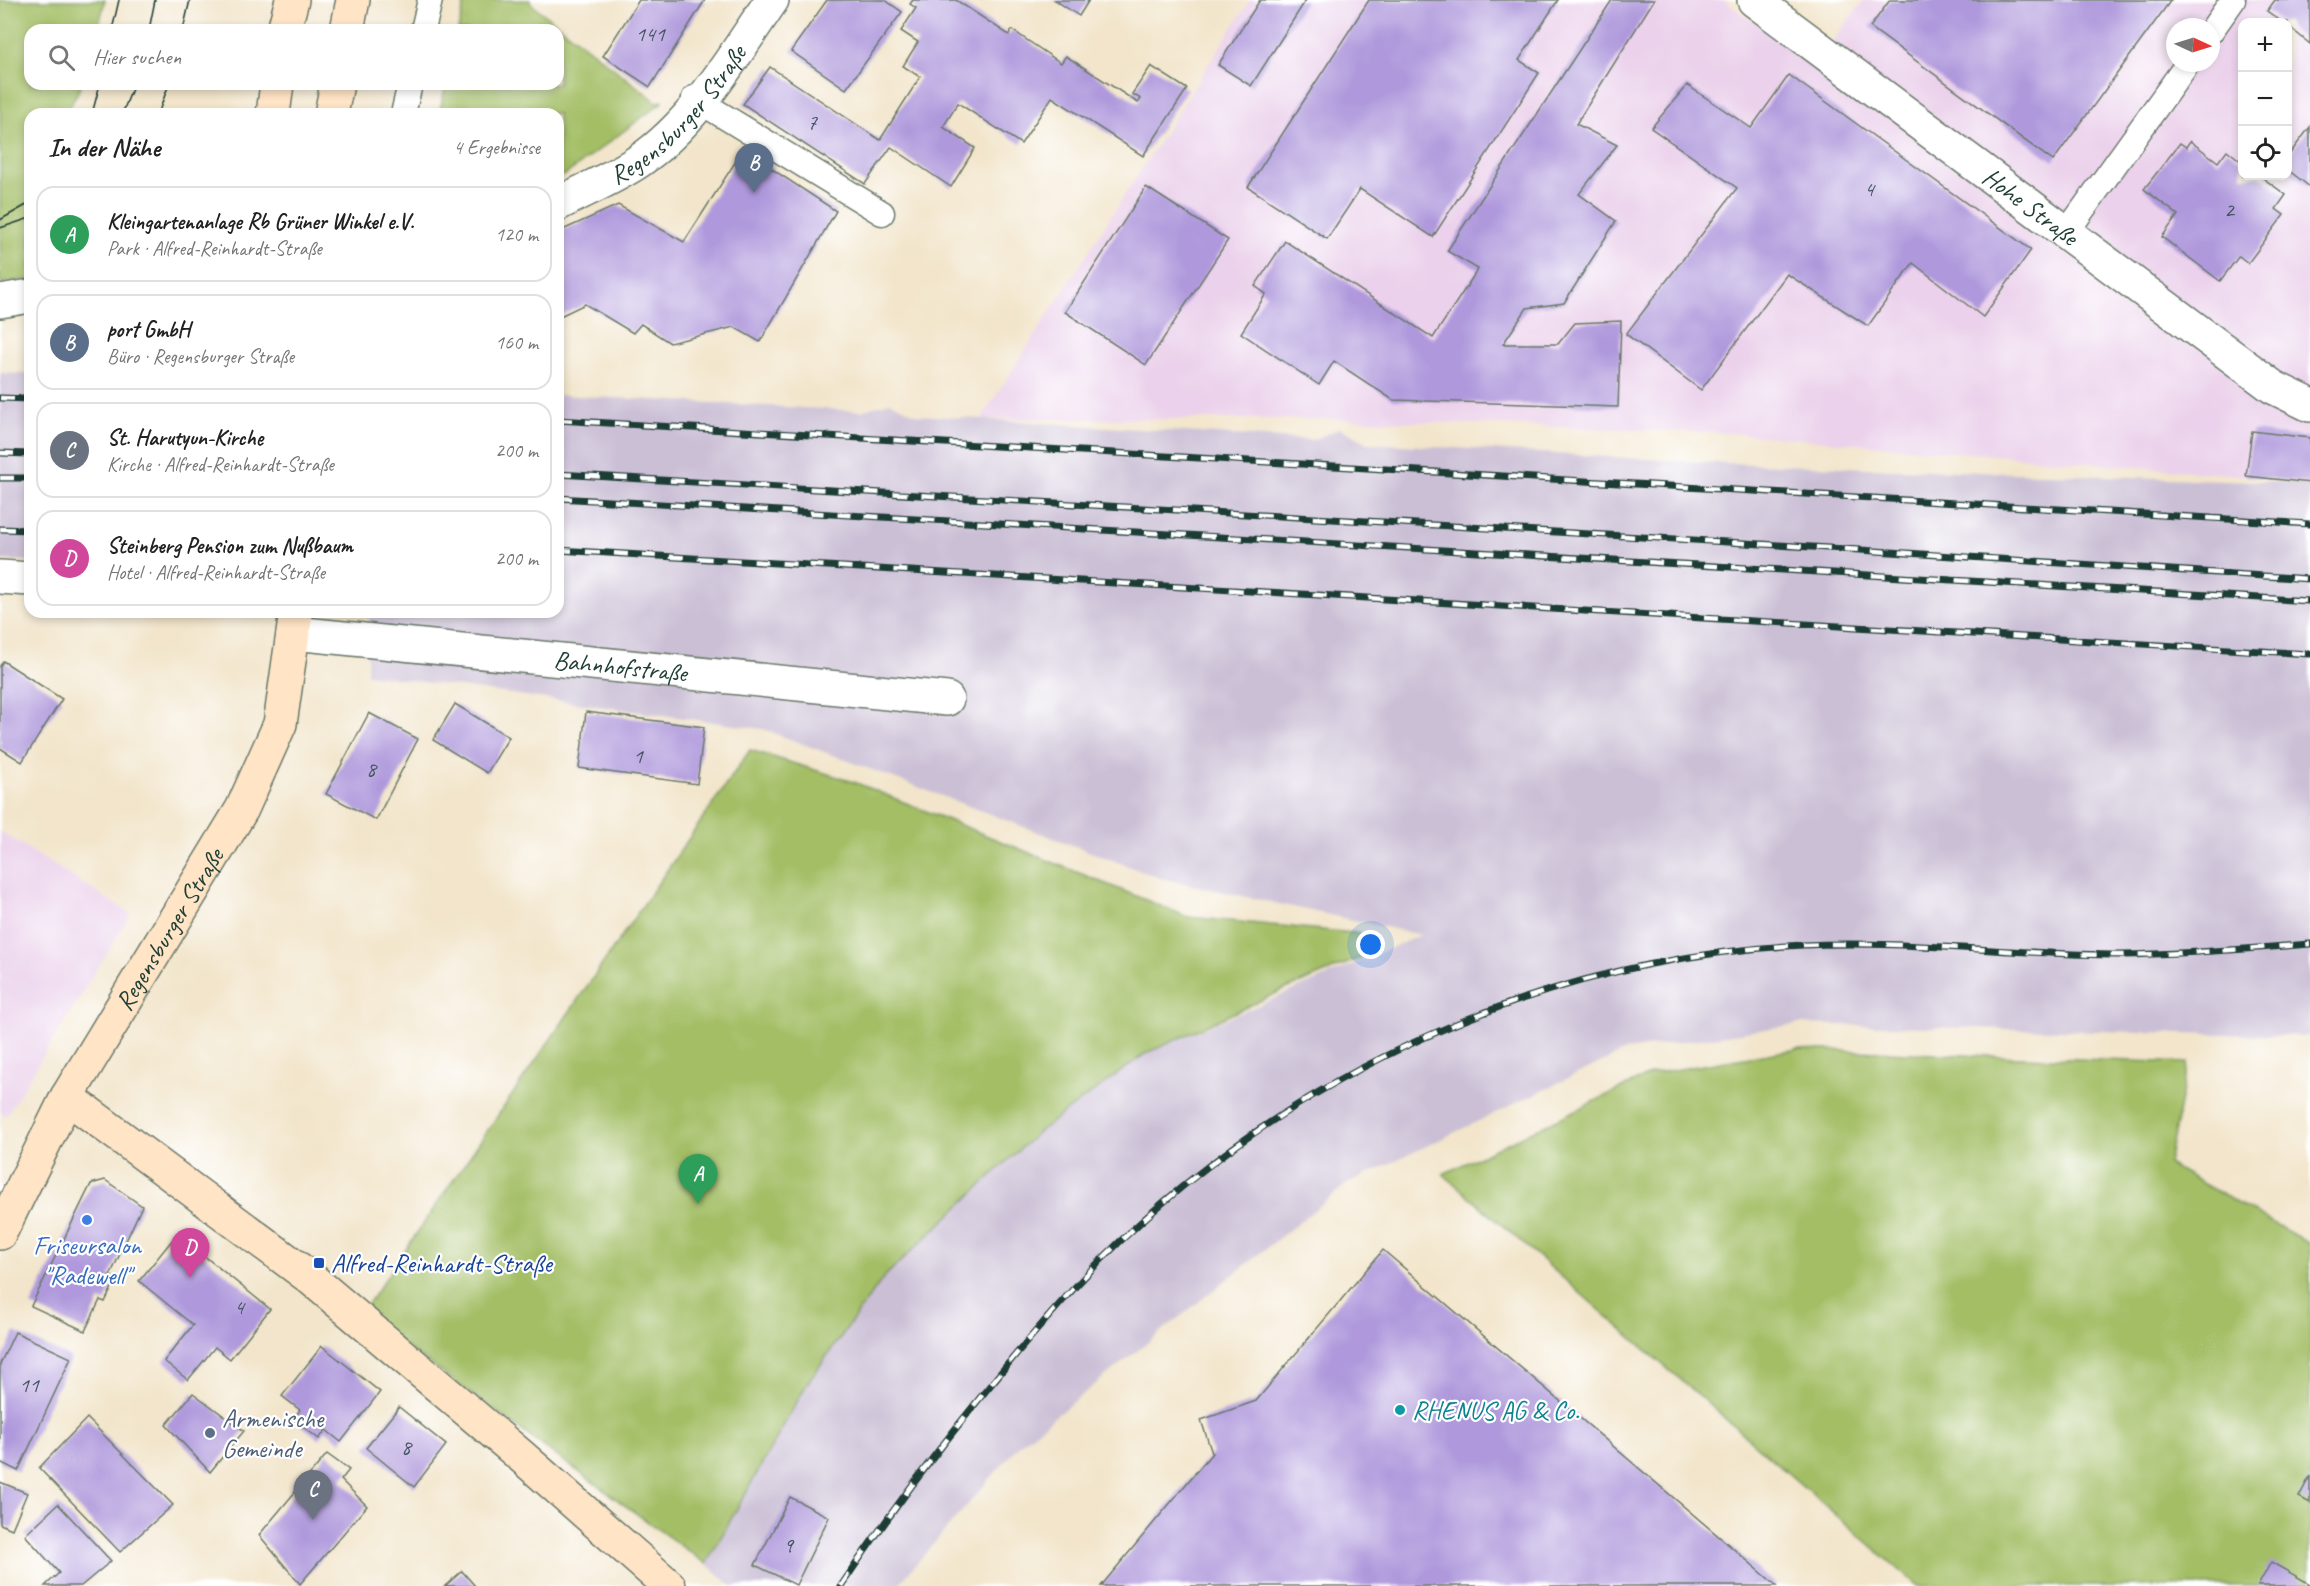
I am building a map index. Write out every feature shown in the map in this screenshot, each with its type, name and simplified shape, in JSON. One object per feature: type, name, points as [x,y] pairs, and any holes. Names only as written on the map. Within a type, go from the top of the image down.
[{"type":"main road","points":[[286,24],[292,0]]},
{"type":"main road","points":[[348,24],[353,0]]},
{"type":"main road","points":[[274,108],[276,90]]},
{"type":"main road","points":[[332,108],[336,90]]},
{"type":"main road","name":"Regensburger Straße","points":[[0,1233],[67,1097],[242,809],[280,724],[295,623]]},
{"type":"main road","points":[[67,1097],[308,1276],[520,1455],[669,1586]]},
{"type":"street","name":"Regensburger Straße","points":[[564,201],[638,162],[670,135],[772,0]]},
{"type":"street","name":"Hohe Straße","points":[[1754,0],[2273,387],[2310,405]]},
{"type":"street","points":[[0,301],[24,297]]},
{"type":"street","points":[[0,577],[24,579]]},
{"type":"street","name":"Bahnhofstraße","points":[[295,623],[947,699]]},
{"type":"lane","points":[[424,24],[430,0]]},
{"type":"lane","points":[[2220,18],[2233,0]]},
{"type":"lane","points":[[2066,233],[2182,72]]},
{"type":"lane","points":[[404,108],[409,90]]},
{"type":"lane","points":[[697,100],[882,213]]},
{"type":"shaded area","points":[[1250,0],[1724,0],[1814,65],[1864,0],[2310,0],[2310,481],[1728,433],[1333,419],[981,419]]},
{"type":"shaded area","points":[[0,373],[24,374],[24,561],[0,560]]},
{"type":"shaded area","points":[[564,395],[861,411],[890,402],[918,415],[1313,440],[1340,428],[1368,443],[1697,462],[2310,483],[2310,1036],[1799,1024],[1627,1050],[1347,1184],[1020,1444],[897,1586],[732,1586],[706,1564],[808,1382],[884,1277],[1038,1132],[1145,1054],[1421,935],[1160,878],[763,729],[367,674],[369,618],[564,618]]},
{"type":"shaded area","points":[[0,831],[131,914],[6,1116],[0,1111]]},
{"type":"green space","points":[[0,0],[105,0],[99,24],[24,24],[24,90],[79,90],[69,108],[24,108],[24,280],[0,283]]},
{"type":"green space","points":[[465,0],[530,0],[530,3],[557,24],[459,24]]},
{"type":"green space","points":[[564,30],[657,102],[664,101],[564,175],[564,108],[440,108],[445,90],[564,90]]},
{"type":"green space","points":[[750,750],[854,782],[1188,917],[1363,934],[1367,955],[1279,992],[1145,1054],[1038,1132],[884,1277],[808,1382],[706,1564],[361,1314]]},
{"type":"green space","points":[[1797,1049],[2188,1063],[2168,1164],[2310,1244],[2310,1586],[1918,1586],[1443,1174],[1651,1074]]},
{"type":"building","points":[[639,0],[705,0],[650,87],[603,56]]},
{"type":"building","points":[[827,0],[885,0],[902,12],[846,89],[791,51]]},
{"type":"building","points":[[913,0],[956,0],[1009,35],[1012,30],[1061,63],[1066,56],[1138,103],[1141,99],[1132,94],[1151,66],[1187,89],[1143,156],[1052,97],[1021,144],[958,103],[943,127],[975,148],[951,187],[891,147],[865,184],[743,104],[770,67],[880,140],[920,77],[903,66],[918,42],[901,31],[916,8],[910,4]]},
{"type":"building","points":[[1055,0],[1089,0],[1079,16]]},
{"type":"building","points":[[1260,0],[1306,0],[1251,86],[1218,65]]},
{"type":"building","points":[[1369,0],[1558,0],[1519,60],[1539,73],[1433,237],[1360,189],[1327,239],[1248,187]]},
{"type":"building","points":[[1612,0],[1654,0],[1576,124],[1617,145],[1579,194],[1616,221],[1564,303],[1527,308],[1503,344],[1558,344],[1575,323],[1621,321],[1618,407],[1393,400],[1334,361],[1319,385],[1241,333],[1266,294],[1255,286],[1285,241],[1433,338],[1478,269],[1447,251]]},
{"type":"building","points":[[1890,0],[2171,0],[2053,161],[1870,27]]},
{"type":"building","points":[[2275,0],[2310,0],[2310,44],[2292,29],[2292,18],[2277,18],[2267,11]]},
{"type":"building","points":[[1789,75],[2031,250],[1983,317],[1913,263],[1868,326],[1787,274],[1701,390],[1626,334],[1737,188],[1651,128],[1687,85],[1751,128]]},
{"type":"building","points":[[2310,127],[2310,187],[2292,173],[2292,151]]},
{"type":"building","points":[[2190,141],[2218,162],[2227,150],[2238,159],[2238,180],[2265,180],[2286,195],[2276,209],[2284,215],[2248,263],[2239,256],[2220,281],[2162,237],[2178,215],[2144,189],[2180,143],[2186,147]]},
{"type":"building","points":[[743,150],[836,211],[760,342],[734,327],[670,343],[641,324],[633,333],[585,304],[564,314],[564,229],[618,205],[684,242]]},
{"type":"building","points":[[1146,187],[1228,240],[1146,365],[1065,312]]},
{"type":"building","points":[[2252,431],[2310,438],[2310,483],[2246,476]]},
{"type":"building","points":[[3,661],[62,699],[22,762],[0,748],[0,666]]},
{"type":"building","points":[[455,704],[509,737],[487,773],[433,740]]},
{"type":"building","points":[[586,712],[704,727],[697,784],[579,768]]},
{"type":"building","points":[[369,713],[418,739],[376,820],[326,794]]},
{"type":"building","points":[[105,1180],[142,1206],[110,1276],[116,1279],[105,1302],[100,1300],[85,1331],[31,1306],[91,1184]]},
{"type":"building","points":[[177,1234],[270,1309],[230,1359],[215,1347],[188,1380],[164,1361],[193,1325],[139,1281]]},
{"type":"building","name":"RHENUS AG & Co.","points":[[1383,1250],[1777,1586],[1101,1586],[1212,1453],[1201,1420],[1256,1401]]},
{"type":"building","points":[[15,1332],[71,1358],[18,1471],[0,1462],[0,1364]]},
{"type":"building","points":[[322,1346],[380,1392],[341,1442],[326,1430],[319,1439],[293,1419],[300,1410],[282,1396]]},
{"type":"building","points":[[193,1393],[244,1431],[210,1472],[166,1425]]},
{"type":"building","points":[[399,1407],[446,1445],[414,1487],[366,1448]]},
{"type":"building","points":[[87,1418],[173,1505],[120,1552],[39,1468]]},
{"type":"building","points":[[327,1454],[349,1470],[341,1480],[367,1506],[300,1584],[259,1535]]},
{"type":"building","points":[[2310,1476],[2310,1503],[2299,1497]]},
{"type":"building","points":[[0,1482],[27,1493],[12,1529],[0,1524]]},
{"type":"building","points":[[790,1497],[829,1517],[796,1585],[755,1565]]},
{"type":"building","points":[[58,1504],[111,1561],[81,1586],[45,1586],[59,1573],[25,1535]]},
{"type":"building","points":[[2271,1562],[2310,1584],[2310,1586],[2258,1586]]},
{"type":"building","points":[[462,1571],[475,1586],[445,1586]]},
{"type":"tram line","points":[[113,24],[119,0]]},
{"type":"tram line","points":[[150,24],[155,0]]},
{"type":"tram line","points":[[184,24],[190,0]]},
{"type":"tram line","points":[[94,108],[98,90]]},
{"type":"tram line","points":[[124,108],[132,90]]},
{"type":"tram line","points":[[160,108],[167,90]]},
{"type":"tram line","points":[[0,220],[24,206]]},
{"type":"tram line","points":[[0,228],[24,220]]},
{"type":"railway","points":[[0,398],[24,399]]},
{"type":"railway","points":[[564,420],[2310,524]]},
{"type":"railway","points":[[0,453],[24,454]]},
{"type":"railway","points":[[564,474],[1829,548],[2310,579]]},
{"type":"railway","points":[[0,478],[24,478]]},
{"type":"railway","points":[[564,498],[2310,601]]},
{"type":"railway","points":[[0,529],[24,530]]},
{"type":"railway","points":[[564,550],[2310,654]]},
{"type":"railway","points":[[841,1586],[904,1496],[971,1410],[1046,1319],[1098,1263],[1171,1196],[1249,1137],[1333,1084],[1421,1039],[1513,1002],[1607,974],[1704,955],[1803,945],[1843,944],[2121,955],[2310,944]]},
{"type":"place","name":"port GmbH","points":[[754,193]]},
{"type":"place","name":"Kleingartenanlage Rb Grüner Winkel e.V.","points":[[698,1204]]},
{"type":"place","name":"Friseursalon \"Radewell\"","points":[[87,1220]]},
{"type":"place","name":"Alfred-Reinhardt-Straße","points":[[319,1263]]},
{"type":"place","name":"Steinberg Pension zum Nußbaum","points":[[190,1278]]},
{"type":"place","name":"RHENUS AG & Co.","points":[[1400,1410]]},
{"type":"place","name":"Armenische Gemeinde","points":[[210,1433]]},
{"type":"place","name":"St. Harutyun-Kirche","points":[[313,1520]]}]
